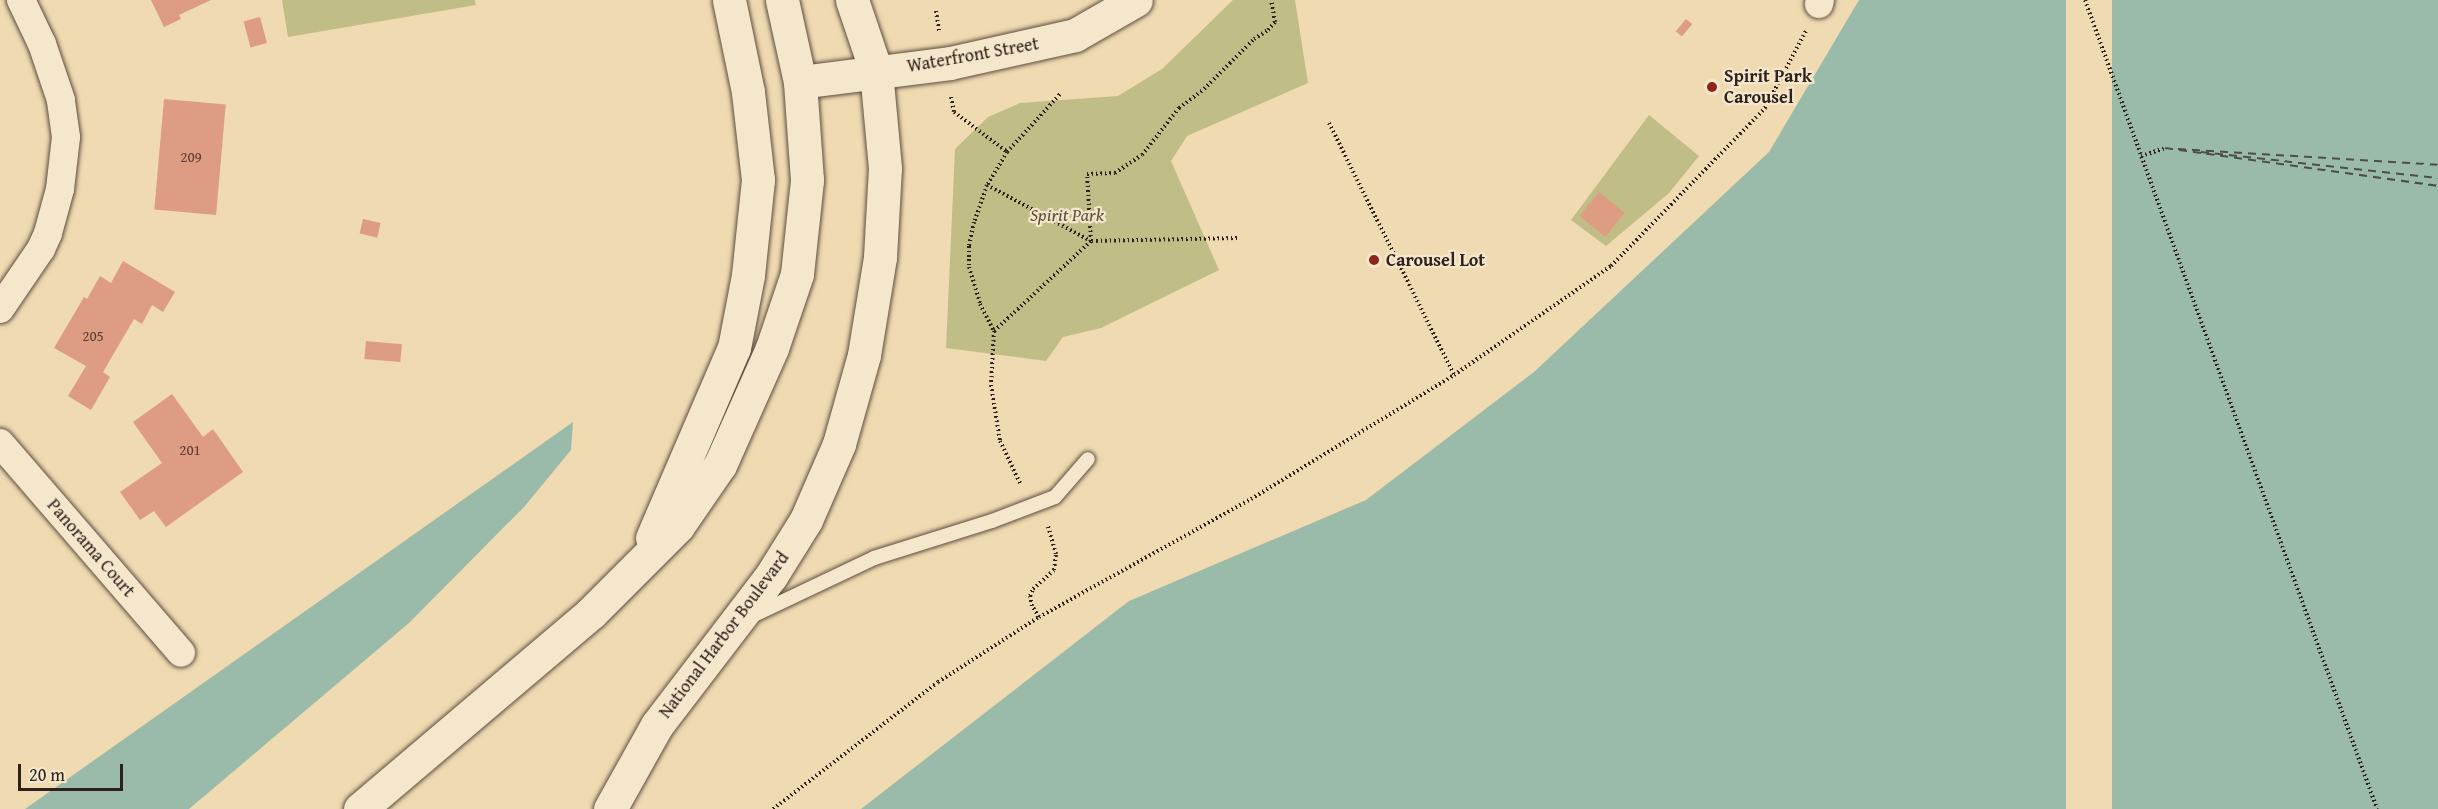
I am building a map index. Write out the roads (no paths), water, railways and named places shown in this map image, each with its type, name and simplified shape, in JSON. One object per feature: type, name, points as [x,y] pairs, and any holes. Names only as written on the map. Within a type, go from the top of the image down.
[{"type":"main road","points":[[643,558],[734,348],[748,275],[758,180],[748,92],[729,0]]},
{"type":"main road","points":[[360,809],[591,613],[678,525],[720,465],[772,348],[797,273],[807,180],[800,82],[782,0]]},
{"type":"main road","name":"National Harbor Boulevard","points":[[610,809],[657,725],[737,624],[806,520],[839,444],[864,355],[880,257],[885,168],[876,71],[852,0]]},
{"type":"main road","name":"Waterfront Street","points":[[800,82],[950,63],[1075,36],[1136,0]]},
{"type":"street","points":[[0,309],[41,249],[48,232],[60,189],[66,137],[60,100],[42,44],[21,0]]},
{"type":"street","name":"Panorama Court","points":[[0,443],[181,653]]},
{"type":"lane","points":[[737,624],[874,558],[992,521],[1055,496],[1088,459]]},
{"type":"place","name":"Spirit Park Carousel","points":[[1712,87]]},
{"type":"place","name":"Carousel Lot","points":[[1374,260]]},
{"type":"park label","name":"Spirit Park","points":[[1067,215]]}]
